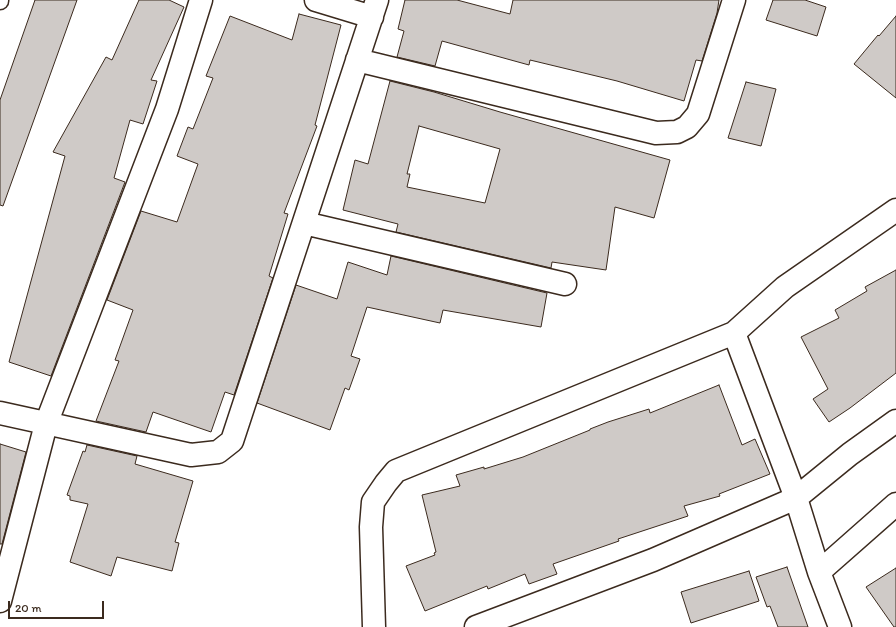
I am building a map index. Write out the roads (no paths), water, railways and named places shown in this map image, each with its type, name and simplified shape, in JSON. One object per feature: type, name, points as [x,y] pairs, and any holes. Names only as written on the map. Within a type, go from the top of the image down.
[{"type":"street","points":[[0,601],[46,424],[167,109],[201,0]]},
{"type":"street","points":[[0,413],[191,455],[218,452],[232,441],[374,8],[316,0]]},
{"type":"street","points":[[357,60],[656,133],[677,132],[687,128],[698,114],[734,0]]},
{"type":"street","points":[[374,627],[371,527],[373,502],[396,471],[734,333],[785,287],[896,210]]},
{"type":"street","points":[[304,223],[565,284]]},
{"type":"street","points":[[734,333],[796,498],[819,572],[840,627]]},
{"type":"street","points":[[476,627],[653,560],[796,498],[850,454],[896,421]]},
{"type":"street","points":[[819,572],[896,504]]}]
